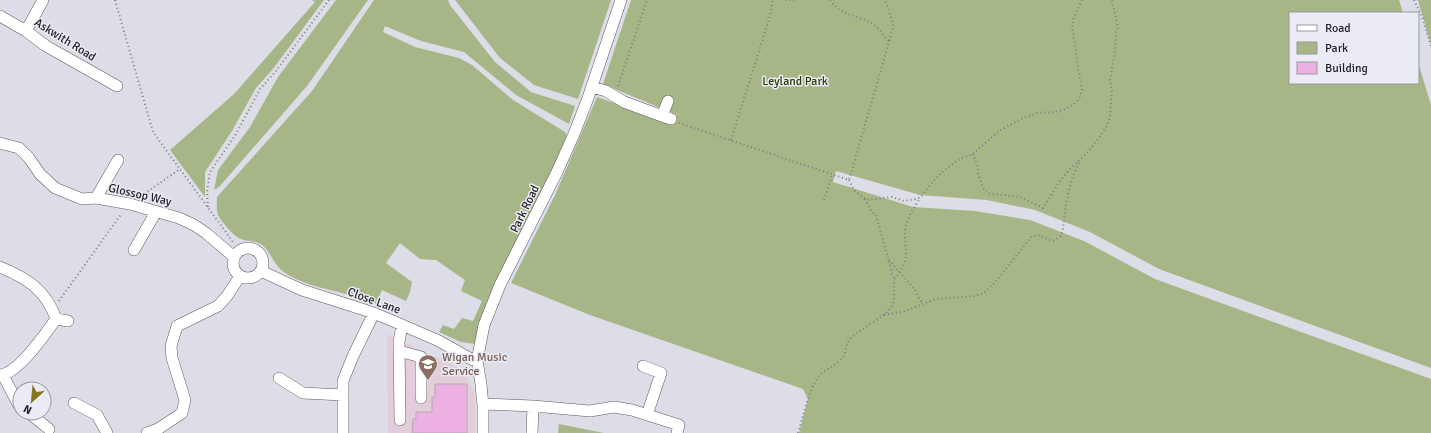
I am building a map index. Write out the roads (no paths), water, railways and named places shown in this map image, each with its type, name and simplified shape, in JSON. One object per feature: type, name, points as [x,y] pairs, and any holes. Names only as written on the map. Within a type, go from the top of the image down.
[{"type":"street","points":[[26,31],[43,0]]},
{"type":"street","name":"Park Road","points":[[482,433],[482,384],[476,361],[484,325],[492,304],[574,134],[592,87],[621,0]]},
{"type":"street","name":"Askwith Road","points":[[0,16],[26,31],[46,46],[117,86]]},
{"type":"street","points":[[592,87],[606,91],[624,102],[667,118],[668,101]]},
{"type":"street","name":"Glossop Way","points":[[0,143],[19,148],[40,174],[54,188],[82,198],[96,198],[130,204],[179,218],[206,232],[237,254]]},
{"type":"street","points":[[96,198],[118,160]]},
{"type":"street","points":[[134,250],[147,238],[156,212]]},
{"type":"street","points":[[249,248],[258,252],[262,261],[261,271],[249,278],[240,276],[236,273],[233,266],[237,254],[249,248]]},
{"type":"street","points":[[0,266],[22,276],[44,295],[54,315],[68,321]]},
{"type":"street","name":"Close Lane","points":[[261,271],[302,290],[374,313],[439,341],[476,361]]},
{"type":"street","points":[[147,433],[159,431],[182,413],[185,400],[172,358],[171,346],[177,326],[218,306],[227,296],[240,276]]},
{"type":"street","points":[[343,433],[343,381],[353,356],[374,313]]},
{"type":"street","points":[[12,394],[1,375],[15,368],[33,350],[54,315]]},
{"type":"street","points":[[400,420],[399,342],[402,325]]},
{"type":"street","points":[[399,351],[421,357],[421,398]]},
{"type":"street","points":[[643,366],[661,373],[647,415]]},
{"type":"street","points":[[279,378],[303,394],[343,395]]},
{"type":"street","points":[[74,403],[97,415],[107,433]]},
{"type":"street","points":[[483,404],[533,406],[590,411],[614,407],[632,410],[679,425],[677,433]]},
{"type":"street","points":[[532,433],[533,406]]},
{"type":"street","points":[[40,421],[50,429]]},
{"type":"place","name":"Wigan Music Service","points":[[428,381]]},
{"type":"park label","name":"Leyland Park","points":[[795,81]]}]
